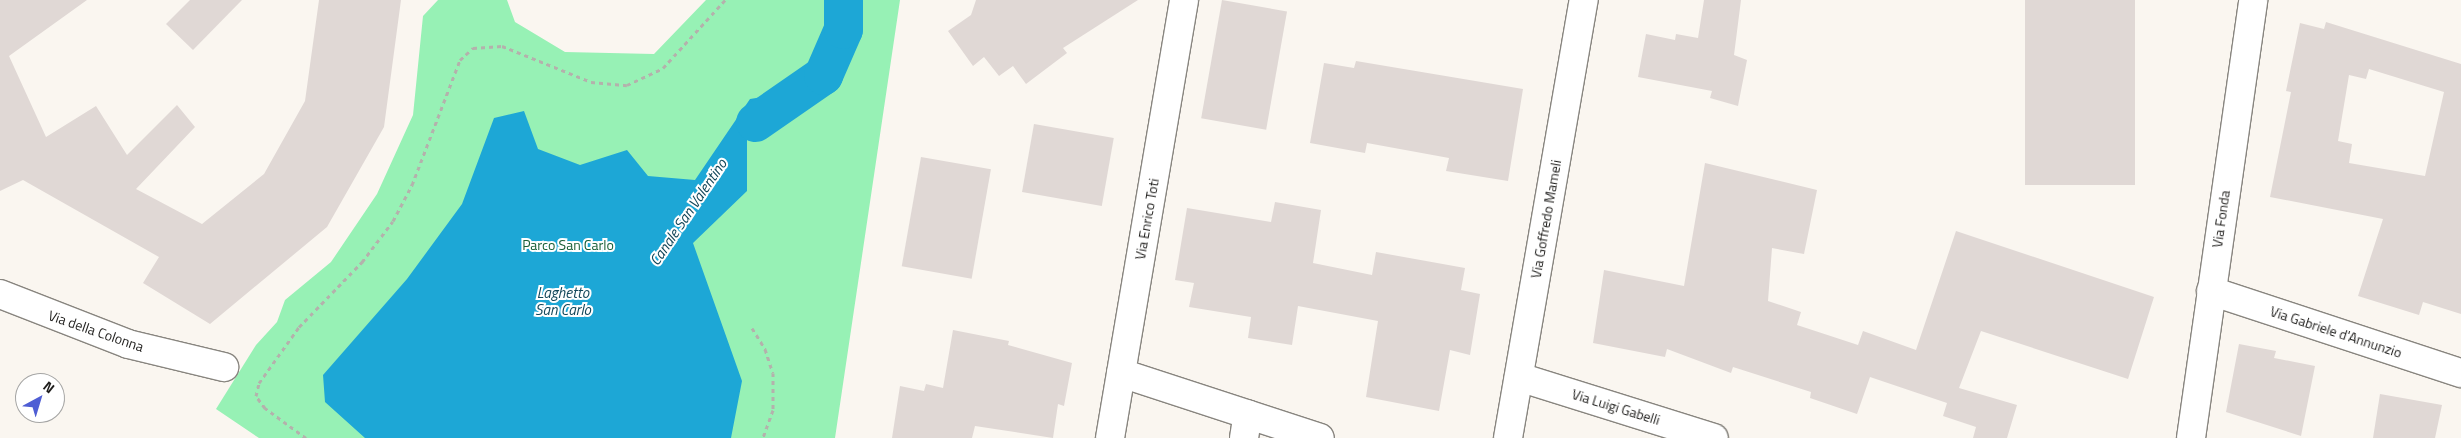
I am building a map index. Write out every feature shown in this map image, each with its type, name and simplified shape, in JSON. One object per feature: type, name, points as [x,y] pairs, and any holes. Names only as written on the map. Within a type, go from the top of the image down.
[{"type":"street","name":"Via Enrico Toti","points":[[1110,438],[1184,0]]},
{"type":"street","name":"Via Goffredo Mameli","points":[[1508,438],[1584,0]]},
{"type":"street","name":"Via Fonda","points":[[2191,438],[2253,0]]},
{"type":"street","name":"Via Gabriele d'Annunzio","points":[[2211,291],[2461,373]]},
{"type":"street","name":"Via della Colonna","points":[[0,294],[128,344],[224,367]]},
{"type":"street","points":[[1121,373],[1246,426],[1320,438]]},
{"type":"street","name":"Via Luigi Gabelli","points":[[1519,376],[1714,438]]},
{"type":"path","points":[[306,438],[265,408],[256,396],[259,383],[299,327],[362,262],[393,220],[412,185],[460,60],[473,48],[502,46],[591,82],[626,85],[663,68],[725,0]]},
{"type":"path","points":[[752,328],[765,349],[773,373],[773,410],[763,438]]},
{"type":"green space","name":"Parco San Carlo","points":[[438,0],[507,0],[515,22],[565,52],[654,54],[706,0],[900,0],[835,438],[259,438],[216,409],[256,345],[277,322],[285,300],[331,262],[377,194],[413,115],[423,16]]},
{"type":"water","name":"Laghetto San Carlo","points":[[821,88],[800,113],[747,136],[747,191],[693,243],[742,381],[731,438],[365,438],[325,402],[323,375],[407,279],[462,204],[494,118],[524,111],[538,149],[580,165],[627,150],[648,176],[695,180],[750,99]]},
{"type":"building","points":[[0,0],[87,0],[9,56],[46,137],[96,106],[127,155],[177,105],[195,127],[136,189],[202,224],[264,174],[305,101],[319,0],[401,0],[384,127],[327,227],[210,324],[143,283],[159,257],[23,180],[0,191]]},
{"type":"building","points":[[190,0],[242,0],[193,50],[166,24]]},
{"type":"building","points":[[976,0],[1138,0],[1063,48],[1067,53],[1026,84],[1013,66],[999,76],[984,57],[973,66],[948,31],[971,15]]},
{"type":"building","points":[[1222,0],[1287,11],[1266,130],[1201,118]]},
{"type":"building","points":[[1704,0],[1741,0],[1734,55],[1747,60],[1738,106],[1710,98],[1712,91],[1638,77],[1646,34],[1675,40],[1676,34],[1698,38]]},
{"type":"building","points":[[2025,0],[2135,0],[2135,185],[2025,185]]},
{"type":"building","points":[[2326,22],[2461,64],[2461,314],[2423,302],[2419,315],[2358,296],[2383,219],[2270,197],[2291,92],[2286,91],[2300,23],[2324,29]],"holes":[[[2369,69],[2444,92],[2425,176],[2349,163],[2352,144],[2338,141],[2349,75],[2366,79]]]},
{"type":"building","points":[[1356,61],[1523,89],[1508,181],[1446,171],[1449,158],[1367,143],[1365,153],[1310,143],[1324,63],[1354,68]]},
{"type":"building","points":[[1034,124],[1114,138],[1102,206],[1022,192]]},
{"type":"building","points":[[921,157],[991,169],[972,279],[902,266]]},
{"type":"building","points":[[1705,163],[1817,190],[1804,254],[1772,248],[1768,301],[1801,312],[1797,325],[1858,345],[1863,331],[1916,350],[1956,231],[2154,297],[2128,379],[1981,331],[1959,388],[2017,405],[2007,438],[1973,438],[1976,427],[1943,416],[1947,403],[1870,377],[1857,414],[1810,398],[1811,392],[1733,367],[1731,373],[1667,349],[1665,357],[1593,343],[1604,270],[1684,286]]},
{"type":"building","points":[[1275,202],[1321,210],[1313,263],[1372,275],[1376,252],[1465,268],[1461,290],[1480,294],[1470,355],[1450,350],[1439,411],[1366,397],[1378,321],[1298,306],[1292,345],[1248,338],[1251,317],[1189,307],[1194,283],[1175,280],[1187,208],[1271,222]]},
{"type":"building","points":[[953,330],[1009,341],[1008,345],[1072,363],[1064,406],[1058,404],[1053,438],[975,426],[972,438],[892,438],[900,386],[924,391],[926,384],[943,388]]},
{"type":"building","points":[[2239,344],[2276,351],[2274,358],[2315,366],[2301,436],[2226,412]]},
{"type":"building","points":[[2380,394],[2442,405],[2435,438],[2373,438]]},
{"type":"waterway","name":"Canale San Valentino","points":[[755,122],[823,75],[843,29],[843,0]]}]
